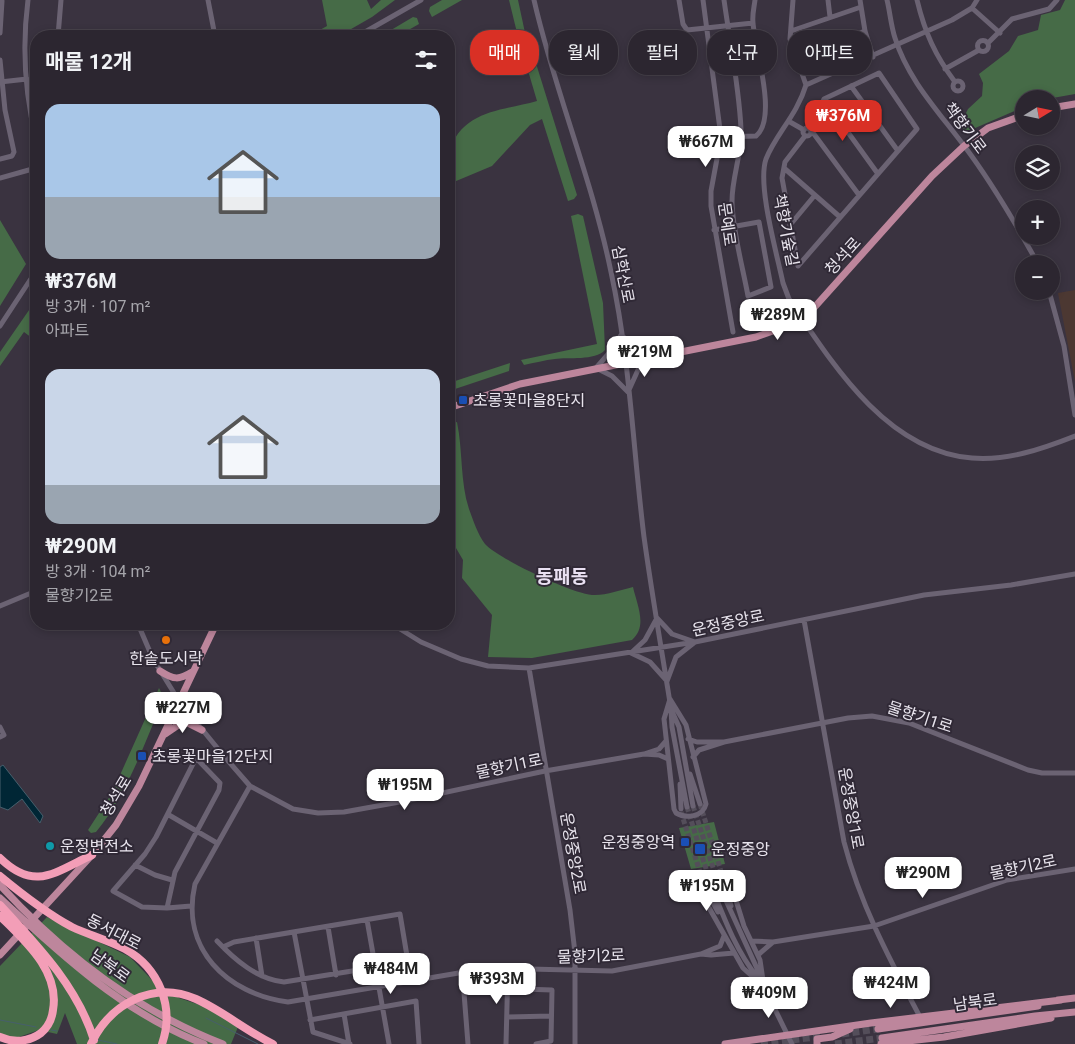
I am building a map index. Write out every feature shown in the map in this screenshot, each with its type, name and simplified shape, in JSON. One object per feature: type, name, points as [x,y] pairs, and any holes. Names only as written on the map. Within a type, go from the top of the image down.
[{"type":"highway","points":[[0,858],[16,872],[30,877],[42,878],[92,855]]},
{"type":"highway","name":"동서대로","points":[[0,876],[25,897],[73,927],[125,949],[144,964],[157,981],[166,1004],[167,1020],[162,1043]]},
{"type":"highway","points":[[0,906],[15,916],[38,940],[83,1013],[91,1030],[93,1044]]},
{"type":"highway","points":[[0,916],[15,916]]},
{"type":"highway","points":[[0,1038],[16,1041],[34,1037],[46,1028],[53,1014],[54,998],[50,979],[39,958],[38,940]]},
{"type":"highway","points":[[93,1044],[104,1021],[123,1004],[148,994],[165,993],[182,994],[209,1005],[273,1044]]},
{"type":"main road","points":[[1060,106],[1075,104]]},
{"type":"main road","name":"청석로","points":[[455,406],[520,384],[652,356],[756,337],[802,317],[812,310],[837,284],[932,176],[964,146],[988,128],[1015,118]]},
{"type":"main road","name":"청석로","points":[[0,956],[92,855],[116,825],[139,786],[213,630]]},
{"type":"main road","points":[[160,671],[172,678],[181,679],[192,672]]},
{"type":"main road","points":[[164,734],[184,721],[202,730]]},
{"type":"main road","name":"남북로","points":[[0,885],[15,916]]},
{"type":"main road","name":"남북로","points":[[0,898],[38,940],[89,969],[118,993],[141,1008],[204,1044]]},
{"type":"main road","name":"남북로","points":[[878,1029],[1027,1009],[1075,998]]},
{"type":"main road","points":[[725,1044],[865,1024],[1061,1000]]},
{"type":"main road","name":"남북로","points":[[141,1008],[223,1044]]},
{"type":"main road","name":"남북로","points":[[882,1041],[1035,1016],[1075,1012]]},
{"type":"main road","points":[[882,1041],[920,1039],[1036,1022],[1063,1014]]},
{"type":"main road","points":[[816,1044],[817,1039],[832,1037],[865,1024]]},
{"type":"main road","points":[[903,1044],[920,1039]]},
{"type":"main road","points":[[749,1041],[763,1044]]},
{"type":"street","points":[[0,0],[2,0],[0,33]]},
{"type":"street","points":[[28,0],[25,39],[30,99]]},
{"type":"street","points":[[58,30],[61,0]]},
{"type":"street","points":[[208,0],[214,30]]},
{"type":"street","points":[[368,30],[421,0]]},
{"type":"street","name":"심학산로","points":[[534,0],[543,37],[597,209],[612,274],[625,362],[645,539],[670,699],[672,727],[680,768]]},
{"type":"street","points":[[680,0],[684,28],[691,30],[752,24]]},
{"type":"street","name":"문예로","points":[[703,0],[721,136],[711,198],[714,230],[733,332]]},
{"type":"street","points":[[714,230],[736,228],[758,222],[771,287],[748,296],[736,228],[732,202],[740,159],[741,137],[724,0]]},
{"type":"street","points":[[721,136],[752,137],[760,133],[766,109],[752,24],[755,0]]},
{"type":"street","points":[[790,30],[793,0]]},
{"type":"street","points":[[828,0],[830,17]]},
{"type":"street","points":[[860,0],[865,30]]},
{"type":"street","name":"책향기로","points":[[888,0],[898,44],[907,66],[927,99],[964,146],[1020,231],[1033,255]]},
{"type":"street","points":[[917,0],[925,31],[945,69],[955,82]]},
{"type":"street","points":[[802,75],[806,85],[873,57],[972,8],[978,0]]},
{"type":"street","points":[[945,69],[979,50],[986,51],[988,43],[1012,19],[1049,9],[1058,0]]},
{"type":"street","points":[[793,30],[861,7]]},
{"type":"street","points":[[972,8],[1000,33]]},
{"type":"street","points":[[0,60],[1,82],[14,152],[12,156],[0,159]]},
{"type":"street","points":[[879,73],[917,129],[798,266],[782,178],[784,168],[807,131],[824,98],[851,86],[879,73]]},
{"type":"street","points":[[1,82],[27,79]]},
{"type":"street","name":"책향기숲길","points":[[806,85],[790,122],[767,157],[764,179],[783,284],[789,299],[847,383],[876,412],[909,436],[947,454],[972,459],[1007,457],[1039,450],[1075,436]]},
{"type":"street","points":[[851,86],[898,151]]},
{"type":"street","points":[[824,98],[878,174]]},
{"type":"street","points":[[790,122],[807,131],[859,195]]},
{"type":"street","points":[[784,168],[840,217]]},
{"type":"street","points":[[0,178],[30,170]]},
{"type":"street","points":[[790,224],[815,195]]},
{"type":"street","points":[[0,326],[30,282]]},
{"type":"street","points":[[1051,300],[1064,346],[1075,415]]},
{"type":"street","points":[[621,335],[634,346],[652,356],[638,370],[628,392],[612,376],[596,368],[621,335]]},
{"type":"street","name":"운정중앙로","points":[[402,630],[421,642],[460,660],[488,666],[529,668],[695,642],[924,595],[1001,587],[1075,574]]},
{"type":"street","points":[[0,606],[30,594]]},
{"type":"street","points":[[657,618],[672,634],[695,642],[676,657],[667,681],[650,662],[631,653],[645,640],[657,618]]},
{"type":"street","name":"운정중앙1로","points":[[804,620],[844,842],[858,890],[920,1017]]},
{"type":"street","name":"물향기1로","points":[[141,630],[160,671],[179,701],[202,730],[250,786],[294,809],[318,813],[344,812],[545,771],[644,754]]},
{"type":"street","name":"운정중앙2로","points":[[529,668],[545,771],[570,906],[575,971],[575,1044]]},
{"type":"street","points":[[670,699],[686,725],[706,804],[702,812],[685,817],[676,813],[674,809],[664,719],[670,699]]},
{"type":"street","points":[[671,709],[680,727],[690,806],[680,768]]},
{"type":"street","name":"물향기1로","points":[[724,742],[860,716],[894,719],[1028,770],[1042,773],[1075,773]]},
{"type":"street","points":[[0,727],[4,735],[0,737]]},
{"type":"street","points":[[688,739],[697,742],[724,742]]},
{"type":"street","points":[[644,754],[659,748],[666,741]]},
{"type":"street","points":[[693,757],[699,750],[724,742]]},
{"type":"street","points":[[644,754],[659,755],[668,759]]},
{"type":"street","points":[[167,908],[172,880],[198,832],[220,783],[196,758],[169,815],[146,854],[113,891],[142,907],[167,908],[191,906]]},
{"type":"street","points":[[685,760],[700,804]]},
{"type":"street","points":[[680,768],[680,809]]},
{"type":"street","name":"물향기2로","points":[[250,786],[195,884],[191,906],[195,935],[206,956],[220,973],[258,996],[288,1002],[488,968],[508,967],[575,971],[618,970],[701,954]]},
{"type":"street","points":[[169,815],[217,843]]},
{"type":"street","points":[[135,865],[155,875],[172,880]]},
{"type":"street","name":"물향기2로","points":[[751,940],[773,942],[874,926],[1007,880],[1075,869]]},
{"type":"street","points":[[719,872],[729,878],[732,892],[758,955],[764,986],[743,968],[724,936],[699,890],[699,880],[703,876],[719,872]]},
{"type":"street","points":[[721,882],[736,923],[756,962],[764,986],[792,1044]]},
{"type":"street","points":[[711,885],[726,925]]},
{"type":"street","points":[[705,888],[748,966],[764,986]]},
{"type":"street","points":[[217,941],[223,948],[240,963],[262,976],[284,982],[408,962],[400,914],[234,942],[223,948]]},
{"type":"street","points":[[366,920],[389,1044]]},
{"type":"street","points":[[328,926],[336,974]]},
{"type":"street","points":[[294,932],[313,1032],[350,1044],[344,1014]]},
{"type":"street","points":[[701,954],[720,946],[724,936]]},
{"type":"street","points":[[256,938],[262,976]]},
{"type":"street","points":[[758,955],[773,942]]},
{"type":"street","points":[[701,954],[734,953]]},
{"type":"street","points":[[506,1044],[508,967]]},
{"type":"street","points":[[468,1044],[464,993],[507,988],[552,990],[551,1041],[536,1044]]},
{"type":"street","points":[[310,1020],[416,1001],[419,1044]]},
{"type":"street","points":[[507,1017],[551,1016]]},
{"type":"shaded area","points":[[1075,290],[1075,382],[1059,300],[1060,293]]},
{"type":"green space","points":[[322,0],[367,0],[371,9],[381,0],[395,0],[372,17],[349,30],[320,30],[327,26]]},
{"type":"green space","points":[[442,0],[462,0],[432,17],[429,11],[430,7]]},
{"type":"green space","points":[[509,0],[518,0],[524,30],[516,30]]},
{"type":"green space","points":[[1065,0],[1075,0],[1075,94],[1060,97],[1060,90],[1015,90],[1015,111],[966,132],[960,125],[968,109],[982,96],[983,83],[979,74],[1009,51],[1018,36],[1038,30],[1041,15],[1060,10]]},
{"type":"green space","points":[[413,17],[417,18],[419,24],[408,30],[391,30]]},
{"type":"green space","points":[[539,73],[577,195],[574,199],[568,201],[542,119],[530,125],[492,166],[455,181],[455,139],[463,128],[473,120],[484,115],[537,101],[529,75],[539,75]]},
{"type":"green space","points":[[578,214],[583,216],[603,303],[605,350],[595,356],[551,359],[524,365],[521,360],[597,344],[571,216]]},
{"type":"green space","points":[[0,220],[26,264],[0,306]]},
{"type":"green space","points":[[30,309],[30,336],[24,332],[0,366],[0,352]]},
{"type":"green space","points":[[510,363],[509,371],[455,389],[455,381]]},
{"type":"green space","points":[[455,422],[457,422],[466,499],[476,527],[485,544],[519,566],[582,593],[602,595],[633,587],[639,608],[640,622],[637,634],[632,640],[532,658],[488,657],[492,615],[462,578],[463,560],[455,546]]},
{"type":"green space","points":[[159,688],[164,698],[134,768],[107,817],[96,832],[91,833],[88,830],[112,793]]},
{"type":"green space","points":[[714,822],[725,864],[691,869],[679,828]]},
{"type":"green space","points":[[47,917],[130,957],[151,979],[179,998],[206,1007],[238,1027],[231,1044],[77,1044],[65,1013],[57,1034],[39,1030],[16,1038],[0,1034],[0,966]]},
{"type":"water","points":[[3,765],[43,816],[40,823],[22,799],[8,810],[0,807],[0,767]]},
{"type":"waterway","points":[[206,1018],[258,1044]]},
{"type":"waterway","points":[[0,1020],[36,1027]]},
{"type":"waterway","points":[[51,1030],[57,1031]]},
{"type":"waterway","points":[[98,1040],[117,1044]]},
{"type":"tunnel","points":[[700,804],[724,881]]},
{"type":"tunnel","points":[[693,806],[718,883]]},
{"type":"tunnel","points":[[687,807],[711,885]]},
{"type":"tunnel","points":[[681,812],[705,888]]},
{"type":"tunnel","points":[[842,1034],[878,1029]]},
{"type":"tunnel","points":[[761,1044],[823,1036]]},
{"type":"tunnel","points":[[835,1044],[882,1038]]},
{"type":"place","name":"초롱꽃마을8단지","points":[[463,400]]},
{"type":"place","name":"한솥도시락","points":[[166,640]]},
{"type":"place","name":"초롱꽃마을12단지","points":[[142,756]]},
{"type":"place","name":"운정중앙역","points":[[685,842]]},
{"type":"place","name":"운정변전소","points":[[50,846]]},
{"type":"place","name":"운정중앙","points":[[700,849]]},
{"type":"district","name":"동패동","points":[[562,576]]}]
